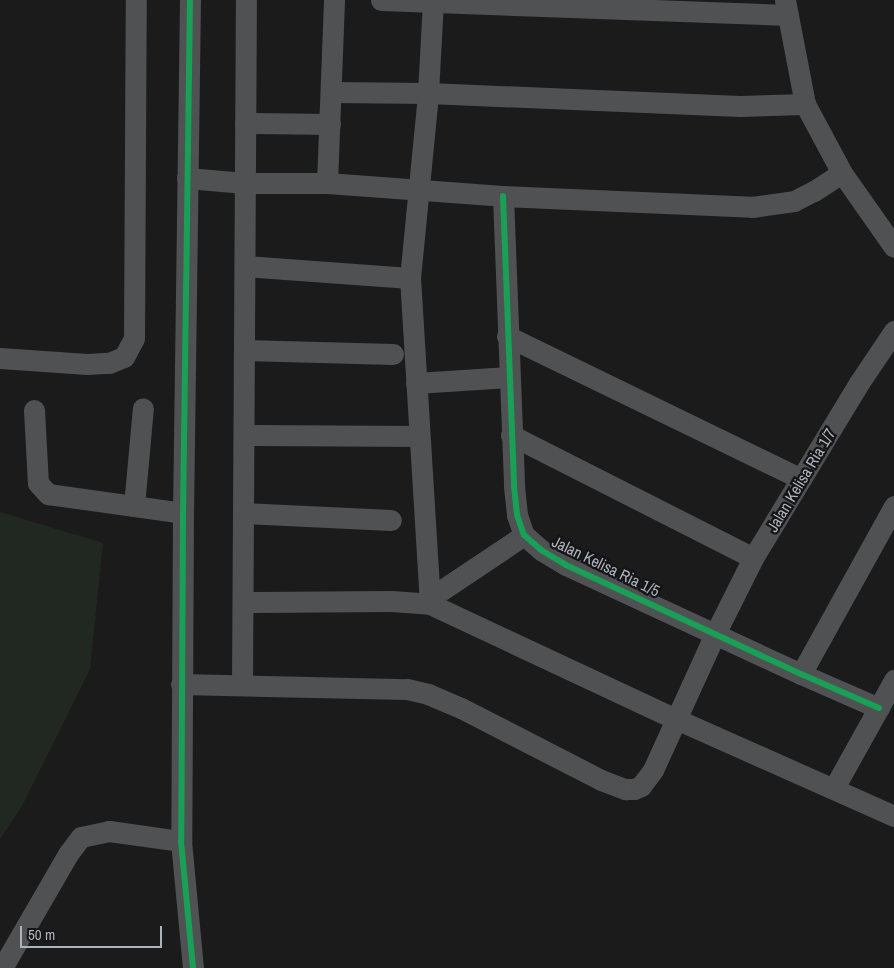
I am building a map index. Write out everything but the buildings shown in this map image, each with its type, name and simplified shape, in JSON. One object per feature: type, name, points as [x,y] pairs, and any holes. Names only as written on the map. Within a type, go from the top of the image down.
[{"type":"street","points":[[0,358],[77,364],[109,363],[124,357],[134,338],[136,0]]},
{"type":"street","points":[[190,0],[181,684],[181,841],[193,968]]},
{"type":"street","points":[[181,684],[242,685],[246,0]]},
{"type":"street","points":[[327,183],[334,0]]},
{"type":"street","points":[[382,0],[786,8],[805,104],[842,173],[894,247]]},
{"type":"street","points":[[430,601],[410,278],[428,93],[433,1]]},
{"type":"street","points":[[331,92],[428,93],[740,106],[805,104]]},
{"type":"street","points":[[245,123],[330,124]]},
{"type":"street","points":[[187,178],[245,183],[327,183],[503,196],[752,207],[771,206],[794,201],[842,173]]},
{"type":"street","points":[[430,601],[524,536],[517,515],[511,435],[503,196]]},
{"type":"street","points":[[245,266],[410,278]]},
{"type":"street","name":"Jalan Kelisa Ria 1/7","points":[[242,685],[414,691],[461,708],[614,785],[634,789],[647,781],[715,634],[753,558],[859,383],[894,331]]},
{"type":"street","points":[[507,336],[801,479]]},
{"type":"street","points":[[244,350],[393,354]]},
{"type":"street","points":[[416,383],[509,377]]},
{"type":"street","points":[[134,506],[143,408]]},
{"type":"street","points":[[34,410],[38,483],[48,494],[183,513]]},
{"type":"street","points":[[244,434],[419,436]]},
{"type":"street","points":[[511,435],[753,558]]},
{"type":"street","points":[[801,674],[894,506]]},
{"type":"street","points":[[243,513],[391,520]]},
{"type":"street","name":"Jalan Kelisa Ria 1/5","points":[[524,536],[541,550],[566,565],[879,708]]},
{"type":"street","points":[[243,602],[430,601],[676,718],[894,816]]},
{"type":"street","points":[[834,788],[894,680]]},
{"type":"street","points":[[2,968],[68,854],[81,837],[109,831],[181,841]]},
{"type":"shaded area","points":[[0,512],[103,543],[90,669],[22,806],[0,839]]},
{"type":"cycle path","points":[[190,0],[183,513],[181,841],[193,968]]},
{"type":"cycle path","points":[[503,196],[514,486],[517,515],[524,535],[541,550],[566,565],[879,708]]}]
